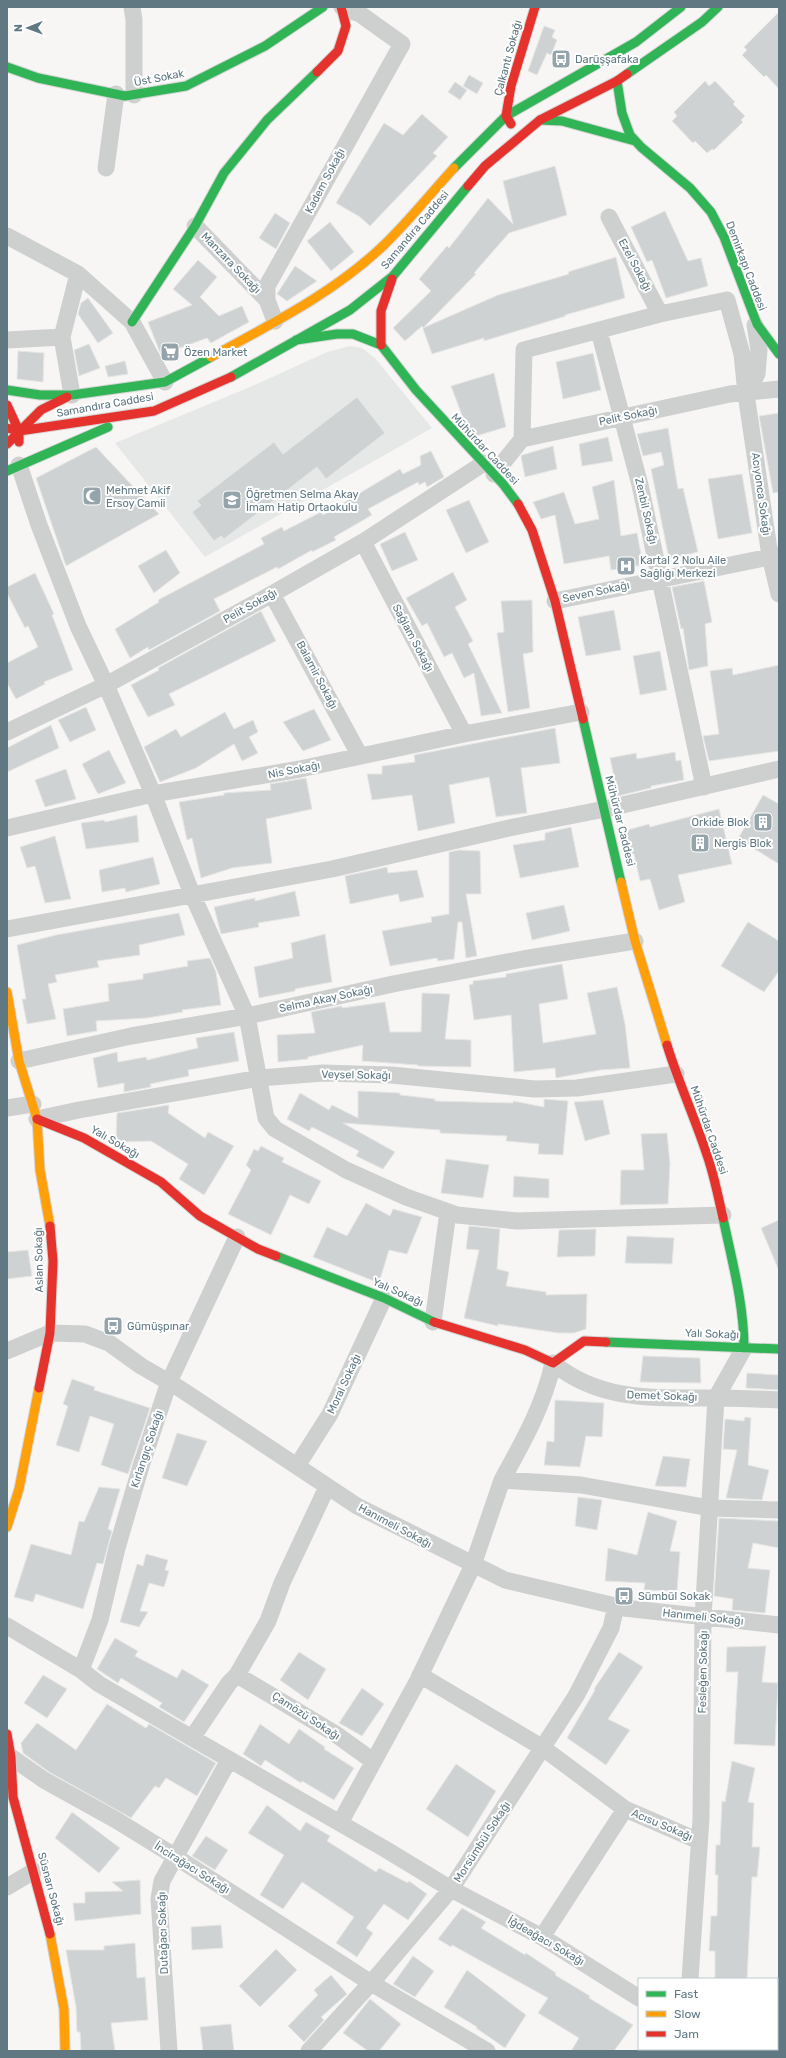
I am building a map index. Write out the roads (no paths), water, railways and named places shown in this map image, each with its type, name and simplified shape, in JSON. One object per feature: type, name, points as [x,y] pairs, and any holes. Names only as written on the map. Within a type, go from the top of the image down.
[{"type":"street","points":[[132,7],[134,20],[134,95]]},
{"type":"street","name":"Üst Sokak","points":[[7,67],[38,78],[126,96],[186,86],[265,46],[323,7]]},
{"type":"street","points":[[132,322],[195,226],[224,173],[267,120],[338,51],[346,26],[342,7]]},
{"type":"street","name":"Kadem Sokağı","points":[[275,322],[267,300],[267,286],[402,44],[360,14],[342,7]]},
{"type":"street","name":"Çalkantı Sokağı","points":[[506,116],[511,86],[535,7]]},
{"type":"street","name":"Samandıra Caddesi","points":[[7,390],[40,395],[72,395],[165,382],[299,309],[347,276],[384,245],[459,162],[506,116],[636,42],[682,7]]},
{"type":"street","name":"Samandıra Caddesi","points":[[7,428],[19,431],[154,411],[225,381],[269,358],[296,340],[350,310],[393,276],[485,166],[519,136],[540,120],[617,81],[702,22],[718,7]]},
{"type":"street","name":"Demirkapı Caddesi","points":[[617,81],[623,118],[635,141],[678,176],[716,220],[734,263],[754,321],[768,343],[779,354]]},
{"type":"street","points":[[106,168],[116,94]]},
{"type":"street","points":[[506,116],[519,136]]},
{"type":"street","name":"Demirkapı Caddesi","points":[[540,120],[562,121],[635,141]]},
{"type":"street","name":"Ezel Sokağı","points":[[609,217],[660,314]]},
{"type":"street","name":"Manzara Sokağı","points":[[195,226],[267,300]]},
{"type":"street","points":[[7,236],[78,274],[132,322],[165,382]]},
{"type":"street","points":[[7,444],[33,415],[58,399],[72,395],[62,337],[78,274]]},
{"type":"street","points":[[296,340],[337,334],[353,334],[381,345],[379,327],[380,312],[383,300],[393,276]]},
{"type":"street","name":"Acıyonca Sokağı","points":[[660,314],[727,300],[742,354],[746,394],[775,555],[779,594]]},
{"type":"street","points":[[522,439],[524,350],[660,314]]},
{"type":"street","points":[[746,394],[757,374],[759,350],[754,321]]},
{"type":"street","name":"Zenbil Sokağı","points":[[599,331],[640,484],[704,787]]},
{"type":"street","points":[[7,340],[62,337]]},
{"type":"street","name":"Mühürdar Caddesi","points":[[381,345],[416,390],[514,498],[532,530],[554,601],[605,809],[634,941],[676,1074],[706,1152],[723,1215],[743,1321],[744,1348]]},
{"type":"street","name":"Pelit Sokağı","points":[[7,732],[106,685],[272,594],[489,469],[522,439],[730,394],[746,394],[779,389]]},
{"type":"street","points":[[7,406],[19,431],[16,462],[62,586],[78,626],[154,794],[192,894],[248,1016],[266,1118],[275,1129],[346,1170],[406,1197],[457,1215],[517,1220],[723,1215]]},
{"type":"street","points":[[16,462],[154,411]]},
{"type":"street","name":"Sağlam Sokağı","points":[[363,542],[464,734]]},
{"type":"street","name":"Seven Sokağı","points":[[554,601],[775,555]]},
{"type":"street","name":"Balamir Sokağı","points":[[272,594],[360,756]]},
{"type":"street","name":"Nis Sokağı","points":[[7,828],[154,794],[300,769],[464,734],[581,712]]},
{"type":"street","points":[[7,929],[332,869],[509,828],[605,809],[779,769]]},
{"type":"street","name":"Selma Akay Sokağı","points":[[19,1061],[131,1036],[248,1016],[408,982],[634,941]]},
{"type":"street","name":"Aslan Sokağı","points":[[7,992],[19,1061],[35,1111],[40,1170],[50,1220],[53,1261],[50,1333],[18,1488],[7,1527]]},
{"type":"street","name":"Veysel Sokağı","points":[[7,1108],[35,1111],[79,1110],[260,1078],[322,1073],[384,1075],[535,1089],[577,1088],[676,1074]]},
{"type":"street","name":"Yalı Sokağı","points":[[35,1111],[161,1182],[200,1216],[258,1249],[384,1298],[433,1322],[525,1350],[553,1363],[584,1341],[744,1348],[779,1348]]},
{"type":"street","points":[[433,1322],[448,1212]]},
{"type":"street","name":"Kırlangıç Sokağı","points":[[81,1670],[100,1620],[117,1548],[141,1466],[169,1382],[236,1237]]},
{"type":"street","name":"Moral Sokağı","points":[[297,1466],[330,1414],[384,1298]]},
{"type":"street","points":[[7,1350],[50,1333]]},
{"type":"street","name":"Hanımeli Sokağı","points":[[50,1333],[85,1334],[109,1343],[141,1366],[169,1382],[357,1506],[505,1580],[616,1606],[703,1618],[779,1625]]},
{"type":"street","name":"Fesleğen Sokağı","points":[[690,1978],[701,1819],[703,1618],[716,1398],[744,1348]]},
{"type":"street","points":[[340,1823],[420,1675],[473,1565],[502,1480],[533,1424],[550,1377],[553,1363]]},
{"type":"street","name":"Demet Sokağı","points":[[553,1363],[569,1376],[614,1393],[638,1397],[779,1400]]},
{"type":"street","points":[[502,1480],[581,1485],[710,1508],[779,1510]]},
{"type":"street","points":[[192,1738],[229,1682],[237,1675],[268,1622],[282,1583],[327,1487]]},
{"type":"street","name":"Morsümbül Sokağı","points":[[309,2051],[371,1983],[451,1889],[576,1696],[611,1628],[616,1606]]},
{"type":"street","name":"İğdeağacı Sokağı","points":[[7,1626],[81,1670],[99,1684],[229,1760],[340,1823],[451,1889],[542,1937],[638,1997]]},
{"type":"street","name":"Çamözü Sokağı","points":[[237,1675],[334,1733],[373,1761]]},
{"type":"street","name":"Acısu Sokağı","points":[[420,1675],[543,1748],[625,1810],[699,1841]]},
{"type":"street","name":"Süsnarı Sokağı","points":[[7,1734],[13,1798],[51,1938],[62,2002],[65,2051]]},
{"type":"street","name":"İncirağacı Sokağı","points":[[9,1758],[44,1780],[116,1820],[371,1983],[487,2051]]},
{"type":"street","name":"Dutağacı Sokağı","points":[[169,2051],[160,1899],[162,1881],[229,1760]]},
{"type":"street","points":[[542,1937],[625,1810]]},
{"type":"street","points":[[7,1887],[34,1871]]},
{"type":"place","name":"Darüşşafaka","points":[[561,59]]},
{"type":"place","name":"Özen Market","points":[[170,352]]},
{"type":"place","name":"Mehmet Akif Ersoy Camii","points":[[92,496]]},
{"type":"place","name":"Öğretmen Selma Akay İmam Hatip Ortaokulu","points":[[232,500]]},
{"type":"place","name":"Kartal 2 Nolu Aile Sağlığı Merkezi","points":[[626,566]]},
{"type":"place","name":"Orkide Blok","points":[[763,822]]},
{"type":"place","name":"Nergis Blok","points":[[700,843]]},
{"type":"place","name":"Gümüşpınar","points":[[113,1326]]},
{"type":"place","name":"Sümbül Sokak","points":[[624,1596]]}]
